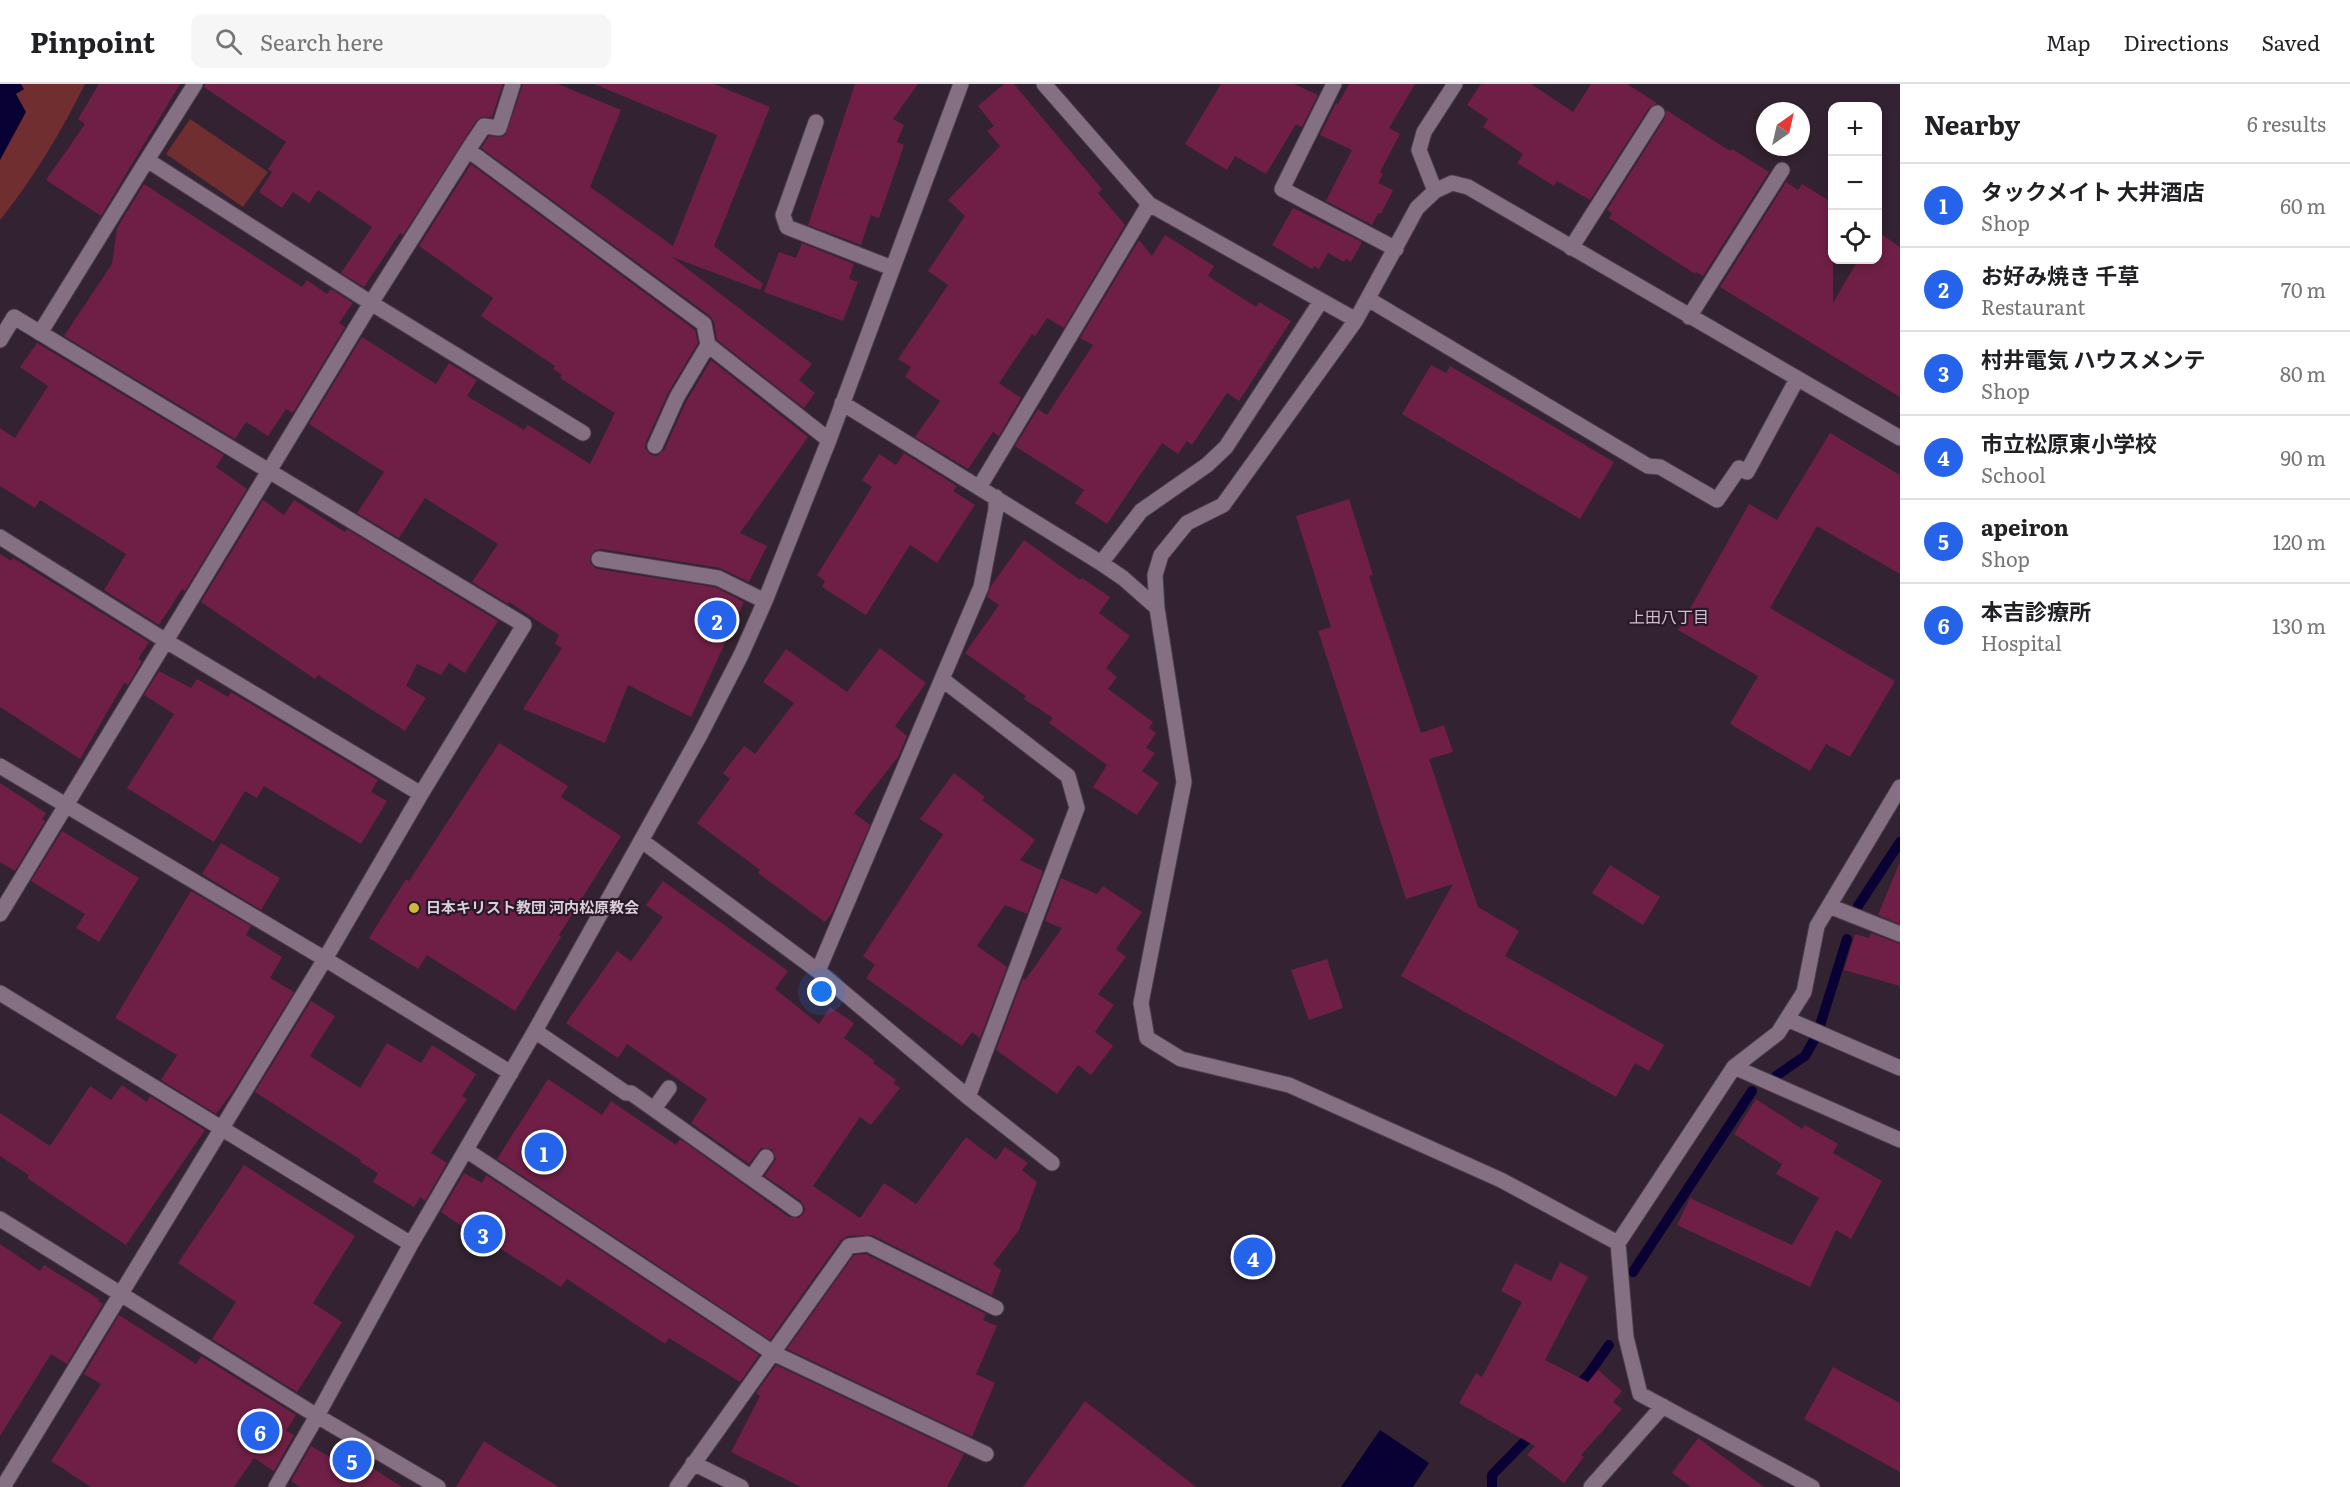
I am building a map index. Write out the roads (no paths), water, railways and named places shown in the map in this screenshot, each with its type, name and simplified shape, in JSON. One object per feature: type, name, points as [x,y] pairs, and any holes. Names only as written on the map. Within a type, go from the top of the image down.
[{"type":"street","points":[[40,333],[195,84]]},
{"type":"street","points":[[0,914],[371,303],[468,150],[484,126],[499,128],[513,84]]},
{"type":"street","points":[[276,1487],[411,1244],[536,1031],[715,705],[765,601],[829,440],[962,84]]},
{"type":"street","points":[[1044,84],[1149,204],[1356,320]]},
{"type":"street","points":[[1334,84],[1282,189],[1396,249]]},
{"type":"street","points":[[1435,191],[1419,150],[1424,132],[1455,84]]},
{"type":"street","points":[[1571,248],[1657,112]]},
{"type":"street","points":[[816,122],[783,215],[787,227],[892,268]]},
{"type":"street","points":[[468,150],[704,324],[708,345],[829,440]]},
{"type":"street","points":[[147,160],[371,303],[583,433]]},
{"type":"street","points":[[1689,317],[1782,170]]},
{"type":"street","points":[[1618,1243],[1501,1180],[1289,1085],[1181,1059],[1147,1038],[1142,1003],[1184,782],[1157,608],[1155,575],[1161,555],[1187,523],[1223,505],[1356,320],[1417,208],[1435,191],[1452,183],[1468,187],[1900,438]]},
{"type":"street","points":[[980,486],[1149,204]]},
{"type":"street","points":[[1368,299],[1648,466],[1660,467],[1716,500],[1739,468],[1747,472],[1797,379]]},
{"type":"street","points":[[1101,563],[1141,511],[1207,465],[1226,447],[1321,301]]},
{"type":"street","points":[[0,340],[14,317],[524,625],[421,794],[325,959],[3,1487]]},
{"type":"street","points":[[655,446],[677,396],[708,345]]},
{"type":"street","points":[[843,403],[1101,563],[1157,608]]},
{"type":"street","points":[[818,971],[981,587],[996,509],[996,496]]},
{"type":"street","points":[[0,537],[166,641],[421,794]]},
{"type":"street","points":[[599,559],[718,578],[765,601]]},
{"type":"street","points":[[943,680],[1068,776],[1077,808],[968,1098]]},
{"type":"street","points":[[0,766],[325,959],[511,1073]]},
{"type":"street","points":[[1812,1487],[1640,1394],[1626,1337],[1618,1243],[1734,1067],[1778,1033],[1804,992],[1817,926],[1900,787]]},
{"type":"street","points":[[642,840],[818,971],[968,1098],[1052,1163]]},
{"type":"street","points":[[1829,906],[1900,934]]},
{"type":"street","points":[[0,993],[411,1244]]},
{"type":"street","points":[[1787,1019],[1900,1068]]},
{"type":"street","points":[[536,1031],[626,1094],[631,1093],[795,1209]]},
{"type":"street","points":[[1734,1067],[1900,1140]]},
{"type":"street","points":[[654,1109],[669,1088]]},
{"type":"street","points":[[466,1150],[773,1353],[986,1454]]},
{"type":"street","points":[[751,1178],[766,1157]]},
{"type":"street","points":[[0,1220],[122,1293],[317,1416],[438,1487]]},
{"type":"street","points":[[677,1487],[849,1246],[868,1244],[996,1308]]},
{"type":"street","points":[[1591,1487],[1662,1406]]},
{"type":"street","points":[[693,1463],[741,1487]]},
{"type":"waterway","points":[[1858,906],[1900,842]]},
{"type":"waterway","points":[[1776,1076],[1805,1056],[1817,1035],[1847,939]]},
{"type":"waterway","points":[[1633,1272],[1752,1091]]},
{"type":"waterway","points":[[1575,1389],[1609,1345]]},
{"type":"waterway","points":[[1492,1487],[1492,1475],[1535,1431]]},
{"type":"place","name":"お好み焼き 千草","points":[[717,620]]},
{"type":"place","name":"日本キリスト教団 河内松原教会","points":[[414,908]]},
{"type":"place","name":"タックメイト 大井酒店","points":[[544,1152]]},
{"type":"place","name":"村井電気 ハウスメンテ","points":[[483,1234]]},
{"type":"place","name":"市立松原東小学校","points":[[1253,1257]]},
{"type":"place","name":"本吉診療所","points":[[260,1431]]},
{"type":"place","name":"apeiron","points":[[352,1460]]},
{"type":"district","name":"上田八丁目","points":[[1669,617]]}]
